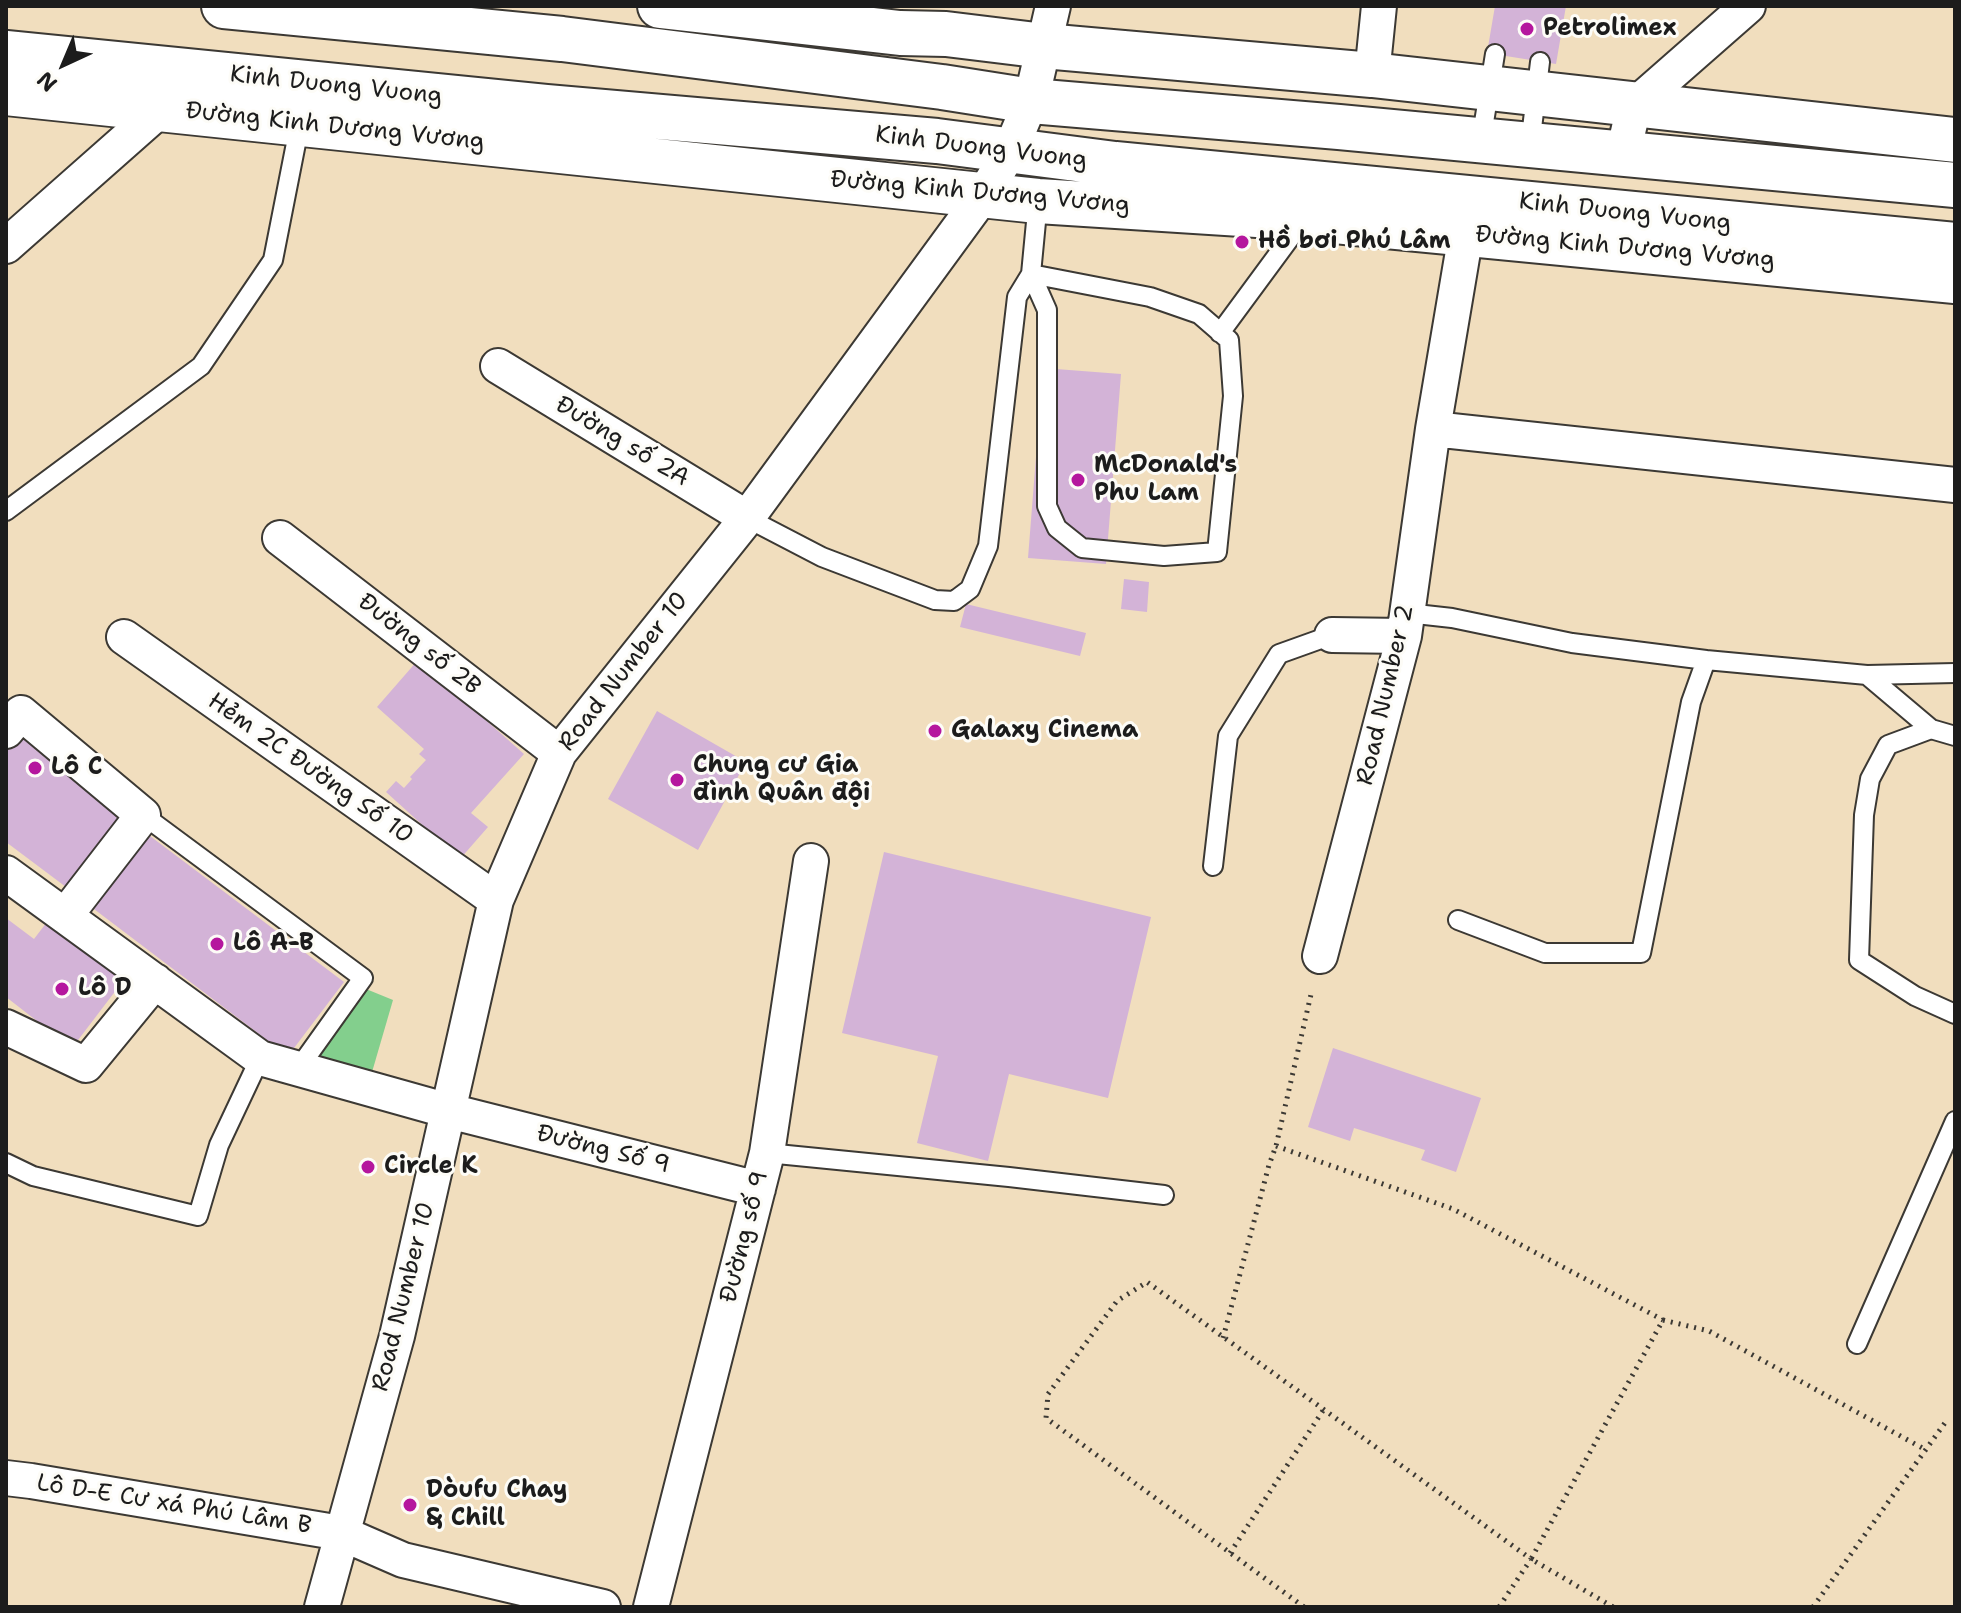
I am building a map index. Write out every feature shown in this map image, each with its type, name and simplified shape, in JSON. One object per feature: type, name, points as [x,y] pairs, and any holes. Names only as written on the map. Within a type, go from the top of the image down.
[{"type":"main road","points":[[224,6],[562,39],[1031,101],[1955,185]]},
{"type":"main road","points":[[660,6],[900,33],[946,34],[1049,26],[1372,75],[1492,71],[1538,78],[1634,106],[1955,140]]},
{"type":"main road","name":"Kinh Duong Vuong","points":[[6,53],[546,107],[937,141],[1469,216],[1955,245]]},
{"type":"main road","name":"Đường Kinh Dương Vương","points":[[6,93],[1038,201],[1304,218],[1469,216],[1955,281]]},
{"type":"street","points":[[1372,75],[1379,6]]},
{"type":"street","points":[[1623,154],[1634,106],[1748,6]]},
{"type":"street","name":"Road Number 10","points":[[322,1607],[397,1336],[496,900],[559,753],[747,518],[984,194],[1010,151],[1031,101],[1049,26]]},
{"type":"street","points":[[6,246],[161,109]]},
{"type":"street","name":"Road Number 2","points":[[1320,956],[1406,625],[1433,429],[1469,216]]},
{"type":"street","name":"Đường số 2A","points":[[498,366],[747,518]]},
{"type":"street","points":[[1433,429],[1955,485]]},
{"type":"street","name":"Đường số 2B","points":[[280,538],[559,753]]},
{"type":"street","points":[[1332,635],[1406,625]]},
{"type":"street","name":"Hẻm 2C Đường Số 10","points":[[124,637],[496,900]]},
{"type":"street","points":[[6,731],[21,713],[143,815],[65,916]]},
{"type":"street","name":"Đường số 9","points":[[651,1607],[767,1153],[811,861]]},
{"type":"street","points":[[6,873],[260,1058]]},
{"type":"street","points":[[6,1027],[86,1065],[155,981]]},
{"type":"street","name":"Đường Số 9","points":[[260,1058],[449,1111],[758,1189]]},
{"type":"street","name":"Lô D-E Cư xá Phú Lâm B","points":[[6,1478],[341,1533],[403,1560],[603,1607]]},
{"type":"lane","points":[[1481,141],[1492,71]]},
{"type":"lane","points":[[1530,145],[1538,78]]},
{"type":"lane","points":[[6,511],[201,366],[273,260],[300,123]]},
{"type":"lane","points":[[747,518],[822,557],[935,600],[954,601],[970,589],[988,546],[1017,297],[1031,274],[1038,201]]},
{"type":"lane","points":[[1220,333],[1304,218]]},
{"type":"lane","points":[[1031,274],[1150,297],[1199,314],[1229,340],[1233,396],[1217,552],[1164,556],[1082,548],[1057,528],[1047,506],[1047,310],[1031,274]]},
{"type":"lane","points":[[1406,625],[1452,618],[1572,643],[1706,660],[1867,675],[1955,673]]},
{"type":"lane","points":[[1213,866],[1228,736],[1279,654],[1332,635]]},
{"type":"lane","points":[[1458,920],[1545,953],[1641,953],[1691,702],[1706,660]]},
{"type":"lane","points":[[1867,675],[1931,729],[1955,736]]},
{"type":"lane","points":[[1931,729],[1888,745],[1870,779],[1864,815],[1859,960],[1915,996],[1955,1014]]},
{"type":"lane","points":[[143,815],[363,978],[298,1069]]},
{"type":"lane","points":[[6,1163],[33,1176],[198,1216],[219,1145],[260,1058]]},
{"type":"lane","points":[[1857,1344],[1955,1121]]},
{"type":"lane","points":[[767,1153],[1164,1195]]},
{"type":"path","points":[[1223,1338],[1276,1146],[1320,956]]},
{"type":"path","points":[[1276,1146],[1453,1209],[1663,1320],[1709,1331],[1926,1450]]},
{"type":"path","points":[[1304,1607],[1046,1418],[1048,1394],[1117,1301],[1147,1282],[1531,1559],[1613,1607]]},
{"type":"path","points":[[1499,1607],[1531,1559],[1663,1320]]},
{"type":"path","points":[[1230,1553],[1324,1409]]},
{"type":"path","points":[[1813,1607],[1947,1420]]},
{"type":"green space","points":[[366,989],[393,1000],[370,1079],[311,1064]]},
{"type":"building","name":"Petrolimex","points":[[1495,6],[1566,6],[1556,64],[1487,53]]},
{"type":"building","points":[[1043,368],[1121,374],[1106,564],[1028,558]]},
{"type":"building","points":[[1124,579],[1149,582],[1147,612],[1121,609]]},
{"type":"building","points":[[966,604],[1086,633],[1080,656],[960,627]]},
{"type":"building","points":[[418,660],[524,754],[471,813],[488,827],[460,859],[386,792],[396,781],[404,788],[426,760],[419,754],[424,749],[377,707]]},
{"type":"building","name":"Chung cư Gia đình Quân đội","points":[[657,711],[746,762],[698,850],[608,799]]},
{"type":"building","name":"Lô C","points":[[6,724],[123,813],[66,887],[6,842]]},
{"type":"building","name":"Lô A-B","points":[[146,833],[344,982],[288,1056],[90,906]]},
{"type":"building","points":[[884,852],[1151,917],[1108,1098],[1009,1074],[988,1161],[917,1143],[938,1056],[842,1033]]},
{"type":"building","name":"Lô D","points":[[6,918],[34,939],[47,922],[123,981],[72,1048],[6,997]]},
{"type":"building","points":[[1333,1048],[1481,1098],[1456,1172],[1421,1160],[1425,1150],[1354,1128],[1350,1141],[1308,1127]]},
{"type":"place","name":"Petrolimex","points":[[1527,29]]},
{"type":"place","name":"Hồ bơi Phú Lâm","points":[[1242,242]]},
{"type":"place","name":"McDonald's Phu Lam","points":[[1078,480]]},
{"type":"place","name":"Galaxy Cinema","points":[[935,731]]},
{"type":"place","name":"Lô C","points":[[35,768]]},
{"type":"place","name":"Chung cư Gia đình Quân đội","points":[[677,780]]},
{"type":"place","name":"Lô A-B","points":[[217,944]]},
{"type":"place","name":"Lô D","points":[[62,989]]},
{"type":"place","name":"Circle K","points":[[368,1167]]},
{"type":"place","name":"Dòufu Chay & Chill","points":[[410,1505]]}]
